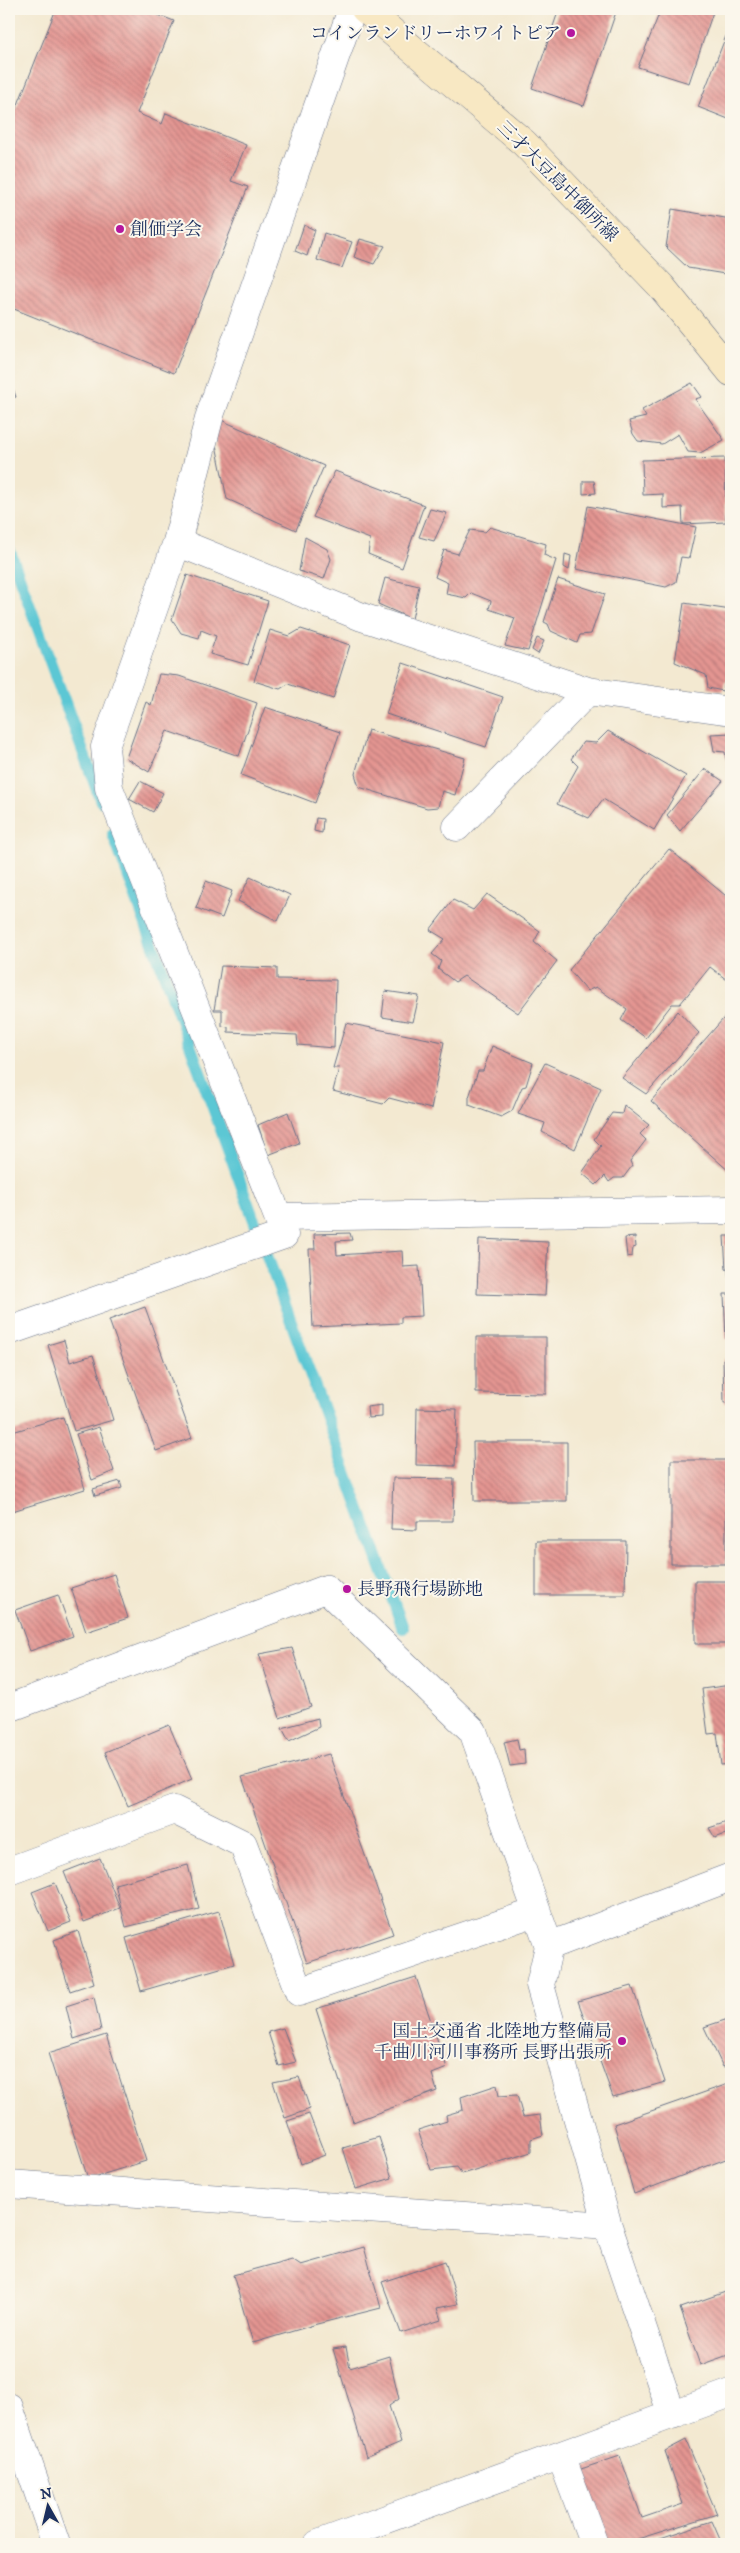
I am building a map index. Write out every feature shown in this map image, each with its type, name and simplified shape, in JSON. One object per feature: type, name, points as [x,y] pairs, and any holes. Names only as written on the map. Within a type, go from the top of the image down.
[{"type":"main road","name":"三才大豆島中御所線","points":[[365,9],[524,143],[662,286],[731,372]]},
{"type":"street","points":[[9,1332],[284,1235],[109,788],[105,747],[177,542],[210,415],[352,9]]},
{"type":"street","points":[[177,542],[362,617],[588,691],[731,711]]},
{"type":"street","points":[[456,827],[588,691]]},
{"type":"street","points":[[278,1217],[731,1210]]},
{"type":"street","points":[[9,1708],[326,1589],[472,1731],[549,1946],[540,1985],[608,2226],[672,2415]]},
{"type":"street","points":[[9,1871],[174,1810],[243,1844],[299,1992],[536,1912]]},
{"type":"street","points":[[549,1946],[731,1877]]},
{"type":"street","points":[[9,2184],[608,2226]]},
{"type":"street","points":[[318,2544],[731,2393]]},
{"type":"street","points":[[9,2407],[56,2544]]},
{"type":"street","points":[[561,2456],[594,2544]]},
{"type":"building","name":"創価学会","points":[[56,9],[143,9],[174,21],[137,113],[162,124],[166,113],[246,145],[231,181],[248,187],[174,373],[9,307],[9,127]]},
{"type":"building","points":[[559,9],[617,9],[584,106],[532,88]]},
{"type":"building","points":[[661,9],[714,9],[689,83],[638,67]]},
{"type":"building","points":[[726,36],[731,38],[731,120],[698,107]]},
{"type":"building","points":[[672,209],[731,219],[731,275],[688,268],[666,247]]},
{"type":"building","points":[[304,225],[315,230],[307,256],[295,251]]},
{"type":"building","points":[[324,233],[352,242],[342,268],[317,260]]},
{"type":"building","points":[[360,239],[385,246],[374,264],[354,257]]},
{"type":"building","points":[[9,377],[16,397],[9,399]]},
{"type":"building","points":[[692,383],[702,397],[695,399],[724,440],[700,453],[688,452],[678,434],[662,444],[638,441],[633,434],[629,421],[646,417],[642,410]]},
{"type":"building","points":[[210,415],[324,466],[296,530],[227,499]]},
{"type":"building","points":[[725,458],[726,522],[683,524],[682,507],[663,508],[663,494],[643,495],[642,460]]},
{"type":"building","points":[[335,471],[424,505],[402,568],[368,554],[370,539],[313,517]]},
{"type":"building","points":[[583,481],[594,481],[596,493],[583,494]]},
{"type":"building","points":[[588,506],[696,527],[689,558],[681,557],[676,582],[666,587],[576,569]]},
{"type":"building","points":[[430,509],[447,513],[434,541],[419,537]]},
{"type":"building","points":[[490,527],[546,544],[544,555],[556,560],[528,651],[505,646],[515,618],[489,609],[491,601],[471,593],[466,598],[446,594],[448,583],[435,577],[444,550],[458,554],[470,530],[485,532]]},
{"type":"building","points":[[305,537],[327,549],[331,559],[324,579],[299,571]]},
{"type":"building","points":[[565,554],[571,556],[569,570],[564,567]]},
{"type":"building","points":[[187,575],[268,601],[248,665],[210,654],[216,636],[201,630],[199,638],[181,633],[172,619]]},
{"type":"building","points":[[385,578],[419,586],[412,619],[378,604]]},
{"type":"building","points":[[558,579],[605,594],[591,634],[580,635],[577,643],[551,631],[548,624],[544,622]]},
{"type":"building","points":[[684,603],[731,610],[731,682],[725,681],[723,691],[708,688],[706,675],[675,662]]},
{"type":"building","points":[[301,629],[350,645],[333,699],[288,684],[280,689],[254,681],[270,630],[289,636]]},
{"type":"building","points":[[537,638],[544,641],[538,654],[532,650]]},
{"type":"building","points":[[403,663],[503,697],[486,747],[386,714]]},
{"type":"building","points":[[159,674],[179,676],[257,703],[239,756],[167,731],[149,772],[126,758],[146,702],[151,705]]},
{"type":"building","points":[[265,707],[340,732],[315,803],[241,775]]},
{"type":"building","points":[[368,730],[465,758],[455,795],[442,791],[438,807],[427,808],[359,787],[355,774]]},
{"type":"building","points":[[608,731],[686,776],[654,830],[603,799],[589,818],[557,804],[578,766],[571,759],[583,742],[596,743]]},
{"type":"building","points":[[731,733],[730,782],[725,752],[714,751],[711,734]]},
{"type":"building","points":[[705,769],[723,781],[680,831],[667,815]]},
{"type":"building","points":[[140,781],[163,793],[153,812],[129,799]]},
{"type":"building","points":[[316,818],[323,819],[322,833],[314,831]]},
{"type":"building","points":[[669,849],[731,900],[731,983],[710,967],[680,1004],[672,1004],[646,1038],[621,1020],[627,1009],[596,987],[587,991],[569,970]]},
{"type":"building","points":[[250,877],[290,895],[278,921],[238,901]]},
{"type":"building","points":[[206,881],[232,891],[222,918],[196,908]]},
{"type":"building","points":[[487,894],[540,931],[534,942],[557,961],[518,1013],[464,976],[455,982],[438,969],[441,961],[432,954],[445,939],[430,930],[453,900],[473,910]]},
{"type":"building","points":[[221,966],[277,968],[277,979],[336,980],[334,1048],[298,1045],[297,1035],[228,1032],[228,1027],[222,1026],[222,1010],[214,1010]]},
{"type":"building","points":[[385,991],[419,996],[413,1022],[382,1017]]},
{"type":"building","points":[[678,1011],[699,1033],[646,1094],[622,1078]]},
{"type":"building","points":[[731,1012],[731,1173],[651,1101]]},
{"type":"building","points":[[346,1023],[444,1042],[431,1109],[389,1098],[383,1104],[333,1091],[339,1068],[333,1068]]},
{"type":"building","points":[[492,1046],[533,1063],[526,1086],[522,1087],[512,1111],[501,1117],[469,1105],[469,1097],[478,1071],[483,1071]]},
{"type":"building","points":[[545,1063],[601,1088],[575,1149],[542,1132],[545,1123],[518,1114]]},
{"type":"building","points":[[624,1105],[649,1125],[640,1134],[646,1140],[630,1161],[632,1166],[623,1178],[614,1178],[609,1182],[605,1176],[596,1185],[582,1173],[601,1146],[594,1139],[612,1113],[622,1114]]},
{"type":"building","points":[[288,1112],[299,1143],[268,1155],[258,1125]]},
{"type":"building","points":[[350,1233],[352,1240],[336,1241],[337,1255],[402,1251],[403,1267],[419,1266],[422,1316],[401,1317],[401,1323],[313,1327],[309,1249],[315,1249],[314,1234]]},
{"type":"building","points":[[724,1236],[731,1236],[731,1286],[729,1286],[728,1270],[726,1269]]},
{"type":"building","points":[[635,1237],[636,1247],[633,1248],[632,1256],[627,1257],[625,1238]]},
{"type":"building","points":[[479,1239],[548,1242],[545,1296],[477,1294]]},
{"type":"building","points":[[724,1294],[731,1294],[731,1339],[726,1339]]},
{"type":"building","points":[[145,1307],[192,1438],[156,1451],[109,1320]]},
{"type":"building","points":[[476,1337],[546,1337],[546,1394],[476,1393]]},
{"type":"building","points":[[64,1340],[70,1362],[93,1355],[113,1420],[74,1431],[48,1345]]},
{"type":"building","points":[[723,1359],[731,1359],[731,1402],[724,1403]]},
{"type":"building","points":[[382,1405],[382,1417],[368,1418],[367,1407]]},
{"type":"building","points":[[417,1408],[457,1409],[455,1466],[416,1465]]},
{"type":"building","points":[[63,1417],[85,1489],[9,1512],[9,1433]]},
{"type":"building","points":[[99,1427],[114,1471],[92,1480],[76,1434]]},
{"type":"building","points":[[473,1442],[567,1442],[567,1501],[474,1501]]},
{"type":"building","points":[[671,1460],[726,1460],[726,1564],[671,1564]]},
{"type":"building","points":[[393,1478],[454,1479],[453,1521],[417,1521],[417,1530],[391,1529]]},
{"type":"building","points":[[120,1481],[122,1488],[95,1496],[93,1489]]},
{"type":"building","points":[[536,1541],[626,1541],[625,1595],[536,1595]]},
{"type":"building","points":[[114,1574],[128,1618],[86,1632],[71,1588]]},
{"type":"building","points":[[695,1581],[731,1581],[731,1644],[695,1644]]},
{"type":"building","points":[[58,1595],[73,1636],[30,1651],[15,1610]]},
{"type":"building","points":[[292,1648],[311,1707],[280,1718],[259,1654]]},
{"type":"building","points":[[731,1685],[731,1764],[721,1765],[717,1733],[708,1734],[702,1689]]},
{"type":"building","points":[[318,1718],[319,1727],[289,1741],[282,1728]]},
{"type":"building","points":[[169,1725],[192,1779],[128,1806],[105,1752]]},
{"type":"building","points":[[517,1739],[519,1750],[524,1749],[525,1764],[510,1766],[504,1742]]},
{"type":"building","points":[[329,1754],[393,1934],[307,1963],[242,1777]]},
{"type":"building","points":[[730,1821],[731,1832],[715,1838],[709,1828]]},
{"type":"building","points":[[100,1858],[120,1908],[84,1922],[64,1872]]},
{"type":"building","points":[[188,1865],[199,1909],[126,1927],[115,1884]]},
{"type":"building","points":[[55,1883],[71,1922],[48,1931],[32,1892]]},
{"type":"building","points":[[219,1911],[234,1964],[141,1991],[126,1938]]},
{"type":"building","points":[[78,1931],[94,1983],[70,1991],[54,1940]]},
{"type":"building","points":[[416,1977],[447,2068],[432,2074],[437,2091],[353,2122],[316,2009]]},
{"type":"building","name":"国土交通省 北陸地方整備局 千曲川河川事務所 長野出張所","points":[[632,1986],[665,2082],[613,2097],[578,2001]]},
{"type":"building","points":[[94,1997],[101,2030],[74,2039],[66,2006]]},
{"type":"building","points":[[731,2018],[731,2064],[723,2067],[704,2027]]},
{"type":"building","points":[[283,2028],[296,2062],[279,2066],[268,2032]]},
{"type":"building","points":[[106,2035],[146,2161],[88,2179],[48,2053]]},
{"type":"building","points":[[299,2077],[310,2109],[285,2118],[273,2082]]},
{"type":"building","points":[[731,2083],[731,2157],[634,2194],[614,2124]]},
{"type":"building","points":[[497,2085],[499,2096],[517,2095],[523,2117],[540,2115],[543,2135],[531,2139],[531,2152],[462,2174],[457,2167],[431,2170],[418,2130],[447,2121],[446,2115],[463,2110],[461,2097]]},
{"type":"building","points":[[309,2114],[325,2155],[301,2164],[287,2121]]},
{"type":"building","points":[[379,2137],[392,2178],[356,2189],[343,2148]]},
{"type":"building","points":[[364,2247],[381,2308],[253,2343],[233,2275],[292,2259],[301,2265]]},
{"type":"building","points":[[445,2261],[458,2304],[437,2308],[441,2320],[401,2333],[382,2282]]},
{"type":"building","points":[[731,2290],[731,2354],[700,2365],[680,2308]]},
{"type":"building","points":[[346,2347],[350,2368],[389,2356],[399,2399],[389,2406],[401,2442],[366,2457],[333,2349]]},
{"type":"building","points":[[686,2440],[717,2514],[622,2544],[606,2544],[578,2470],[620,2456],[642,2518],[683,2504],[665,2451]]},
{"type":"building","points":[[712,2521],[722,2544],[642,2544]]},
{"type":"waterway","points":[[9,549],[101,801]]},
{"type":"waterway","points":[[113,834],[403,1628]]},
{"type":"place","name":"コインランドリーホワイトピア","points":[[571,33]]},
{"type":"place","name":"創価学会","points":[[120,229]]},
{"type":"place","name":"長野飛行場跡地","points":[[347,1589]]},
{"type":"place","name":"国土交通省 北陸地方整備局 千曲川河川事務所 長野出張所","points":[[622,2041]]}]
